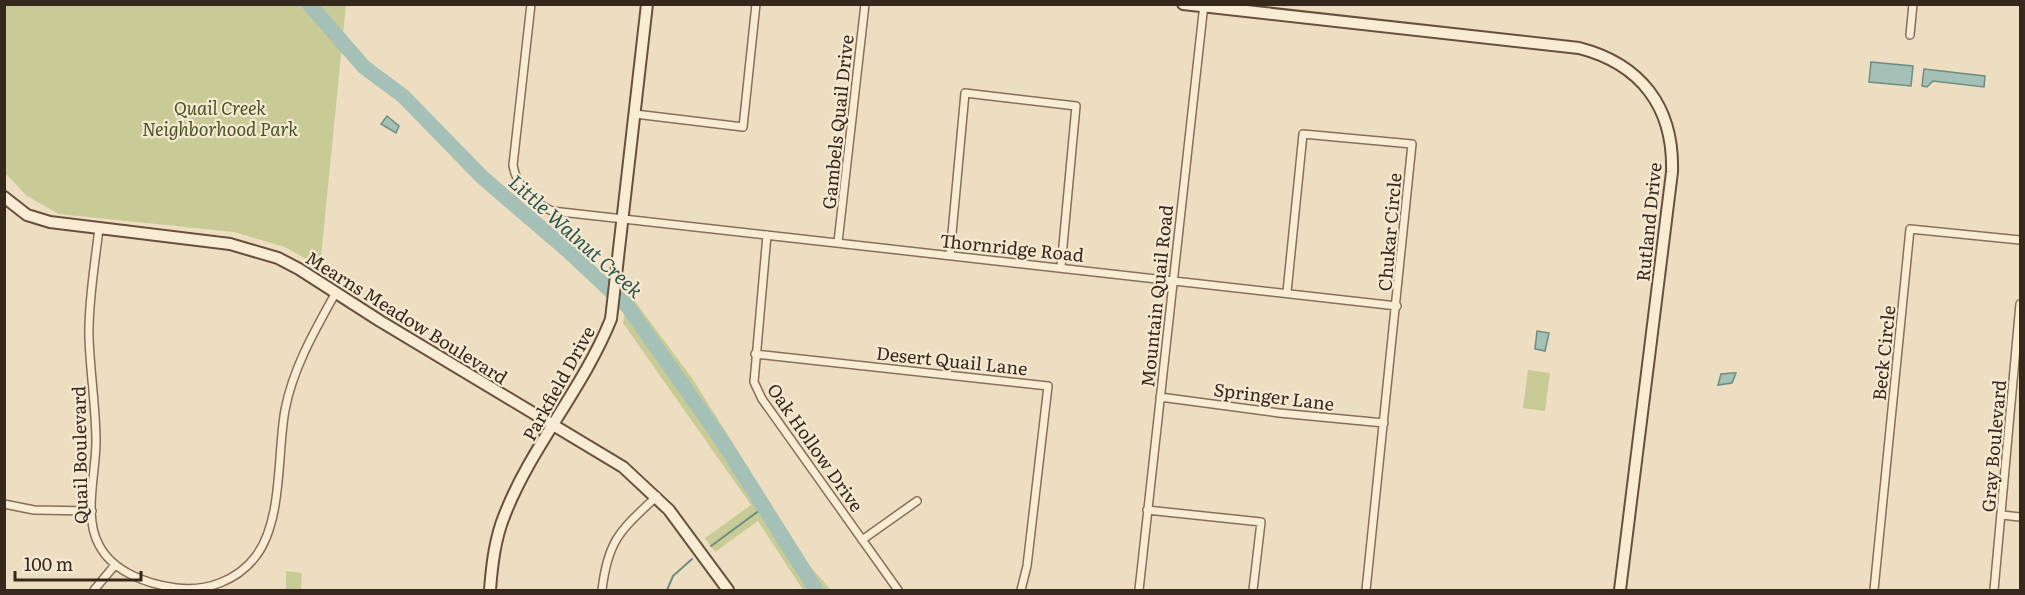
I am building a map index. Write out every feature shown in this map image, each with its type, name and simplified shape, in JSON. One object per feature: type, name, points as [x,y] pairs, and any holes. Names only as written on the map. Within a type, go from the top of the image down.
[{"type":"street","name":"Thornridge Road","points":[[531,4],[514,171],[520,184],[543,207],[552,211],[1397,306]]},
{"type":"street","name":"Parkfield Drive","points":[[490,591],[494,555],[504,516],[598,348],[611,319],[647,4]]},
{"type":"street","points":[[635,114],[743,127],[756,4]]},
{"type":"street","name":"Gambels Quail Drive","points":[[838,242],[865,4]]},
{"type":"street","name":"Rutland Drive","points":[[1183,4],[1578,48],[1618,63],[1636,76],[1651,93],[1668,127],[1672,172],[1620,591]]},
{"type":"street","points":[[1910,35],[1913,4]]},
{"type":"street","name":"Mountain Quail Road","points":[[1139,591],[1204,6]]},
{"type":"street","points":[[950,255],[965,93],[1076,106],[1061,267]]},
{"type":"street","name":"Chukar Circle","points":[[1287,292],[1303,134],[1412,144],[1366,591]]},
{"type":"street","name":"Mearns Meadow Boulevard","points":[[4,197],[27,215],[50,222],[230,244],[253,249],[299,269],[335,294],[623,467],[657,496],[681,523],[728,591]]},
{"type":"street","name":"Quail Boulevard","points":[[99,228],[89,334],[96,436],[92,512],[98,544],[115,565],[157,585],[195,589],[228,580],[255,557],[266,537],[273,516],[285,409],[291,389],[311,338],[335,294]]},
{"type":"street","name":"Beck Circle","points":[[1874,591],[1910,229],[2020,240]]},
{"type":"street","name":"Oak Hollow Drive","points":[[767,235],[754,354],[753,375],[759,394],[898,591]]},
{"type":"street","name":"Gray Boulevard","points":[[1994,591],[2020,303]]},
{"type":"street","name":"Desert Quail Lane","points":[[754,354],[1048,386],[1027,566],[1021,591]]},
{"type":"street","name":"Springer Lane","points":[[1160,397],[1279,413],[1384,423]]},
{"type":"street","points":[[602,591],[605,563],[614,541],[657,496]]},
{"type":"street","points":[[862,540],[917,501]]},
{"type":"street","points":[[4,504],[43,511],[92,512]]},
{"type":"street","points":[[1147,510],[1261,522],[1253,591]]},
{"type":"street","points":[[2002,515],[2020,517]]},
{"type":"street","points":[[94,591],[115,565]]},
{"type":"green space","name":"Quail Creek Neighborhood Park","points":[[5,4],[346,5],[320,267],[285,247],[234,232],[59,214],[27,196],[5,173]]},
{"type":"green space","points":[[628,292],[692,378],[810,566],[831,590],[803,590],[758,521],[715,552],[705,538],[751,505],[623,323]]},
{"type":"green space","points":[[1528,370],[1550,373],[1545,411],[1523,408]]},
{"type":"green space","points":[[286,571],[302,573],[301,590],[286,590]]},
{"type":"shaded area","points":[[1871,62],[1913,66],[1911,86],[1869,82]]},
{"type":"shaded area","points":[[1924,69],[1985,76],[1984,87],[1933,81],[1927,87],[1922,86]]},
{"type":"shaded area","points":[[387,116],[399,126],[396,133],[381,124]]},
{"type":"shaded area","points":[[1537,331],[1549,333],[1545,351],[1535,349]]},
{"type":"shaded area","points":[[1736,373],[1732,383],[1718,385],[1721,374]]},
{"type":"waterway","name":"Little Walnut Creek","points":[[309,4],[364,67],[403,96],[482,177],[567,250],[628,307],[723,442],[816,590]]},
{"type":"waterway","points":[[711,546],[764,507]]},
{"type":"waterway","points":[[667,590],[673,576],[692,559]]}]
